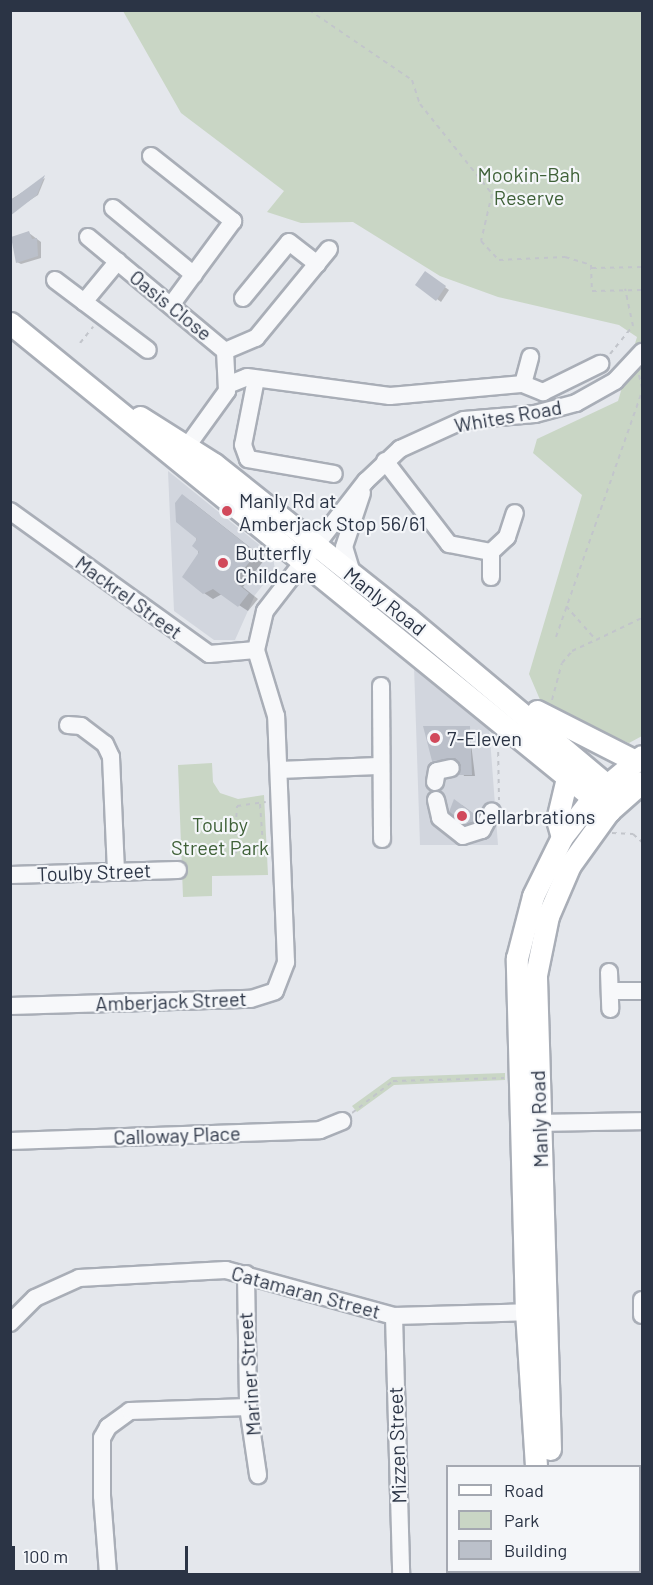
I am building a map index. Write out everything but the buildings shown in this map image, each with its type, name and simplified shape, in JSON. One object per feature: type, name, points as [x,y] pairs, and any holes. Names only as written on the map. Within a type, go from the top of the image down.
[{"type":"main road","name":"Manly Road","points":[[10,323],[95,391],[308,553],[353,575],[507,697],[615,806],[556,892],[538,961],[530,1124]]},
{"type":"main road","name":"Manly Road","points":[[95,391],[188,445],[308,553],[568,774],[600,790]]},
{"type":"main road","points":[[507,697],[639,758]]},
{"type":"main road","name":"Manly Road","points":[[536,1465],[530,1124],[517,958],[533,896],[562,837],[600,790],[639,758]]},
{"type":"main road","points":[[562,837],[557,820],[568,774]]},
{"type":"main road","points":[[615,806],[642,782]]},
{"type":"main road","name":"Manly Road","points":[[535,1312],[551,1465]]},
{"type":"street","points":[[152,156],[233,221],[171,304]]},
{"type":"street","points":[[113,208],[194,275]]},
{"type":"street","name":"Oasis Close","points":[[88,237],[225,351],[230,384]]},
{"type":"street","points":[[243,298],[289,242],[317,264]]},
{"type":"street","points":[[225,351],[256,338],[329,249]]},
{"type":"street","points":[[84,302],[118,261]]},
{"type":"street","points":[[55,280],[148,350]]},
{"type":"street","name":"Whites Road","points":[[308,553],[385,461],[430,432],[464,420],[535,414],[576,403],[615,381],[642,352]]},
{"type":"street","points":[[523,384],[530,357]]},
{"type":"street","points":[[188,445],[230,384],[256,379],[390,396],[523,384],[543,392],[600,364]]},
{"type":"street","points":[[256,379],[243,445],[248,459],[334,474]]},
{"type":"street","points":[[385,461],[441,539],[491,552]]},
{"type":"street","points":[[353,575],[344,547],[366,481]]},
{"type":"street","name":"Mackrel Street","points":[[10,510],[209,654],[256,650]]},
{"type":"street","points":[[491,577],[491,552],[507,537],[515,513]]},
{"type":"street","name":"Amberjack Street","points":[[10,1006],[251,999],[275,991],[286,962],[276,716],[256,650],[265,611],[308,553]]},
{"type":"street","points":[[381,686],[383,747],[378,766],[382,839]]},
{"type":"street","points":[[68,725],[81,726],[105,744],[111,757],[116,871]]},
{"type":"street","points":[[279,770],[378,766]]},
{"type":"street","points":[[435,782],[437,771],[451,768]]},
{"type":"street","points":[[436,800],[440,818],[463,836],[482,830],[496,807]]},
{"type":"street","name":"Toulby Street","points":[[10,875],[178,870]]},
{"type":"street","points":[[517,958],[538,961]]},
{"type":"street","points":[[609,972],[610,1009]]},
{"type":"street","points":[[610,991],[642,991]]},
{"type":"street","name":"Calloway Place","points":[[10,1141],[320,1130],[342,1121]]},
{"type":"street","points":[[530,1124],[642,1121]]},
{"type":"street","name":"Catamaran Street","points":[[10,1323],[35,1298],[79,1278],[226,1270],[246,1274],[299,1294],[394,1316],[535,1312]]},
{"type":"street","name":"Mariner Street","points":[[246,1274],[248,1407],[258,1475]]},
{"type":"street","points":[[642,1300],[642,1315]]},
{"type":"street","name":"Mizzen Street","points":[[394,1316],[401,1575]]},
{"type":"street","points":[[108,1575],[102,1496],[102,1438],[108,1426],[130,1411],[248,1407]]},
{"type":"path","points":[[309,10],[412,80],[420,104],[492,194],[481,241],[499,260],[565,257],[592,268],[642,267]]},
{"type":"path","points":[[592,268],[592,291],[642,290]]},
{"type":"path","points":[[600,364],[633,326],[625,289]]},
{"type":"path","points":[[80,343],[102,315]]},
{"type":"path","points":[[556,637],[641,405],[642,392]]},
{"type":"path","points":[[566,606],[596,640]]},
{"type":"path","points":[[556,686],[567,657],[642,618]]},
{"type":"path","points":[[496,807],[498,738]]},
{"type":"path","points":[[260,804],[263,845],[234,853],[237,807],[269,801]]},
{"type":"path","points":[[604,833],[633,834],[642,842]]},
{"type":"path","points":[[342,1121],[393,1082],[507,1078]]},
{"type":"shaded area","name":"Butterfly Childcare","points":[[168,471],[273,556],[275,570],[255,595],[235,640],[214,640],[174,611]]},
{"type":"shaded area","points":[[414,666],[489,725],[498,845],[420,845]]},
{"type":"green space","name":"Mookin-Bah Reserve","points":[[123,11],[642,11],[642,736],[629,743],[544,709],[529,674],[582,495],[533,453],[537,439],[618,401],[637,337],[619,325],[498,297],[440,276],[353,222],[301,223],[267,212],[284,191],[181,113]]},
{"type":"green space","name":"Toulby Street Park","points":[[212,763],[213,782],[220,793],[238,799],[264,795],[268,875],[212,876],[212,896],[183,897],[178,765]]},
{"type":"green space","points":[[505,1073],[505,1080],[394,1085],[357,1112],[352,1106],[392,1077]]},
{"type":"place","name":"Manly Rd at Amberjack Stop 56/61","points":[[227,511]]},
{"type":"place","name":"Butterfly Childcare","points":[[223,563]]},
{"type":"place","name":"7-Eleven","points":[[435,738]]},
{"type":"place","name":"Cellarbrations","points":[[462,816]]}]
